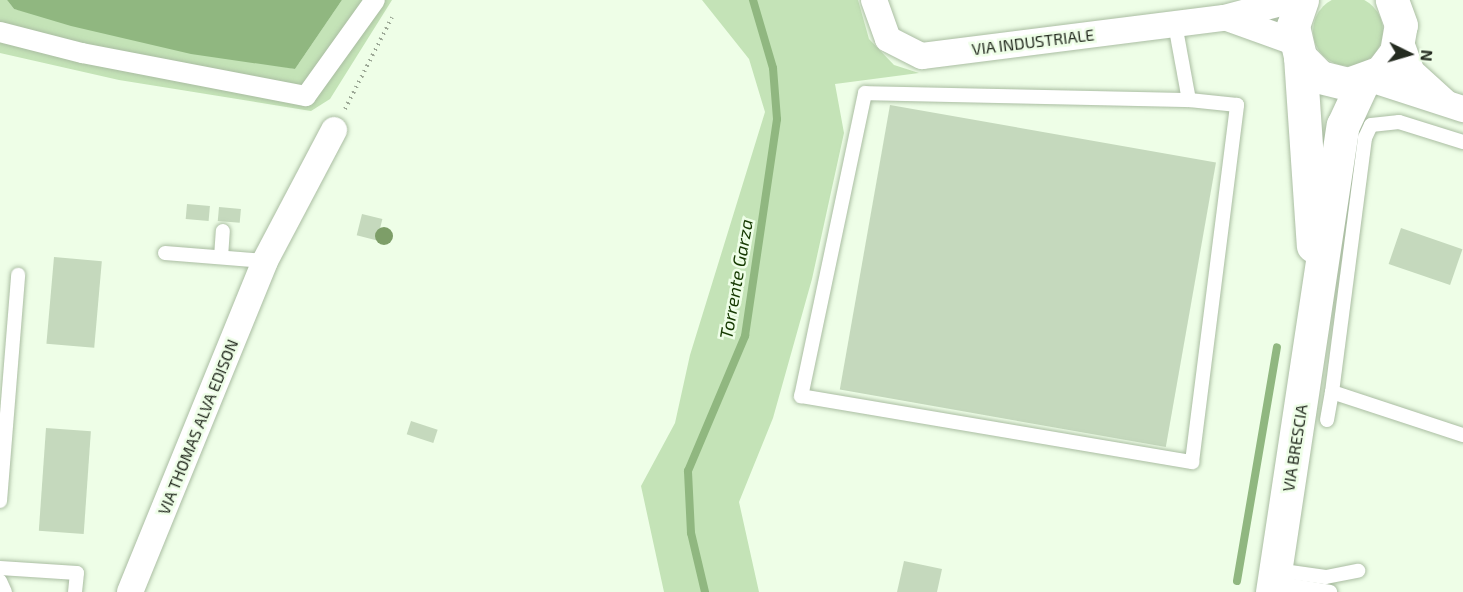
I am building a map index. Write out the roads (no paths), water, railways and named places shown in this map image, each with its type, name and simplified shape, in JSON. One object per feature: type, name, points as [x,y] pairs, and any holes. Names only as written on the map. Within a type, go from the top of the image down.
[{"type":"main road","name":"VIA BRESCIA","points":[[1302,0],[1293,26],[1297,50],[1317,304]]},
{"type":"main road","points":[[1392,0],[1400,40]]},
{"type":"main road","name":"VIA BRESCIA","points":[[1274,582],[1343,124],[1366,80],[1390,63],[1400,40]]},
{"type":"main road","points":[[1297,50],[1320,77],[1348,84],[1366,80]]},
{"type":"street","points":[[0,32],[82,53],[306,96],[375,0]]},
{"type":"street","name":"VIA INDUSTRIALE","points":[[874,0],[888,39],[898,48],[922,56],[1224,18],[1292,0]]},
{"type":"street","name":"VIA INDUSTRIALE","points":[[1224,18],[1297,50]]},
{"type":"street","points":[[1400,40],[1411,71],[1458,109]]},
{"type":"street","points":[[1366,80],[1458,109]]},
{"type":"street","name":"VIA THOMAS ALVA EDISON","points":[[130,592],[265,261],[334,130]]},
{"type":"lane","points":[[1175,24],[1189,100]]},
{"type":"lane","points":[[865,93],[1189,100],[1237,105],[1192,462],[801,396],[865,93]]},
{"type":"lane","points":[[1327,420],[1365,138],[1371,125],[1399,122],[1463,142]]},
{"type":"lane","points":[[221,257],[223,231]]},
{"type":"lane","points":[[165,253],[265,261]]},
{"type":"lane","points":[[0,501],[18,275]]},
{"type":"lane","points":[[0,311],[15,312]]},
{"type":"lane","points":[[1332,392],[1463,435]]},
{"type":"lane","points":[[0,568],[77,573],[75,592]]},
{"type":"lane","points":[[1274,582],[1326,577],[1358,570]]},
{"type":"lane","points":[[0,581],[4,592]]},
{"type":"lane","points":[[1274,582],[1330,592]]},
{"type":"waterway","name":"Torrente Garza","points":[[705,592],[691,533],[688,471],[745,336],[777,119],[773,68],[753,0]]},
{"type":"waterway","points":[[1237,581],[1277,347]]}]
